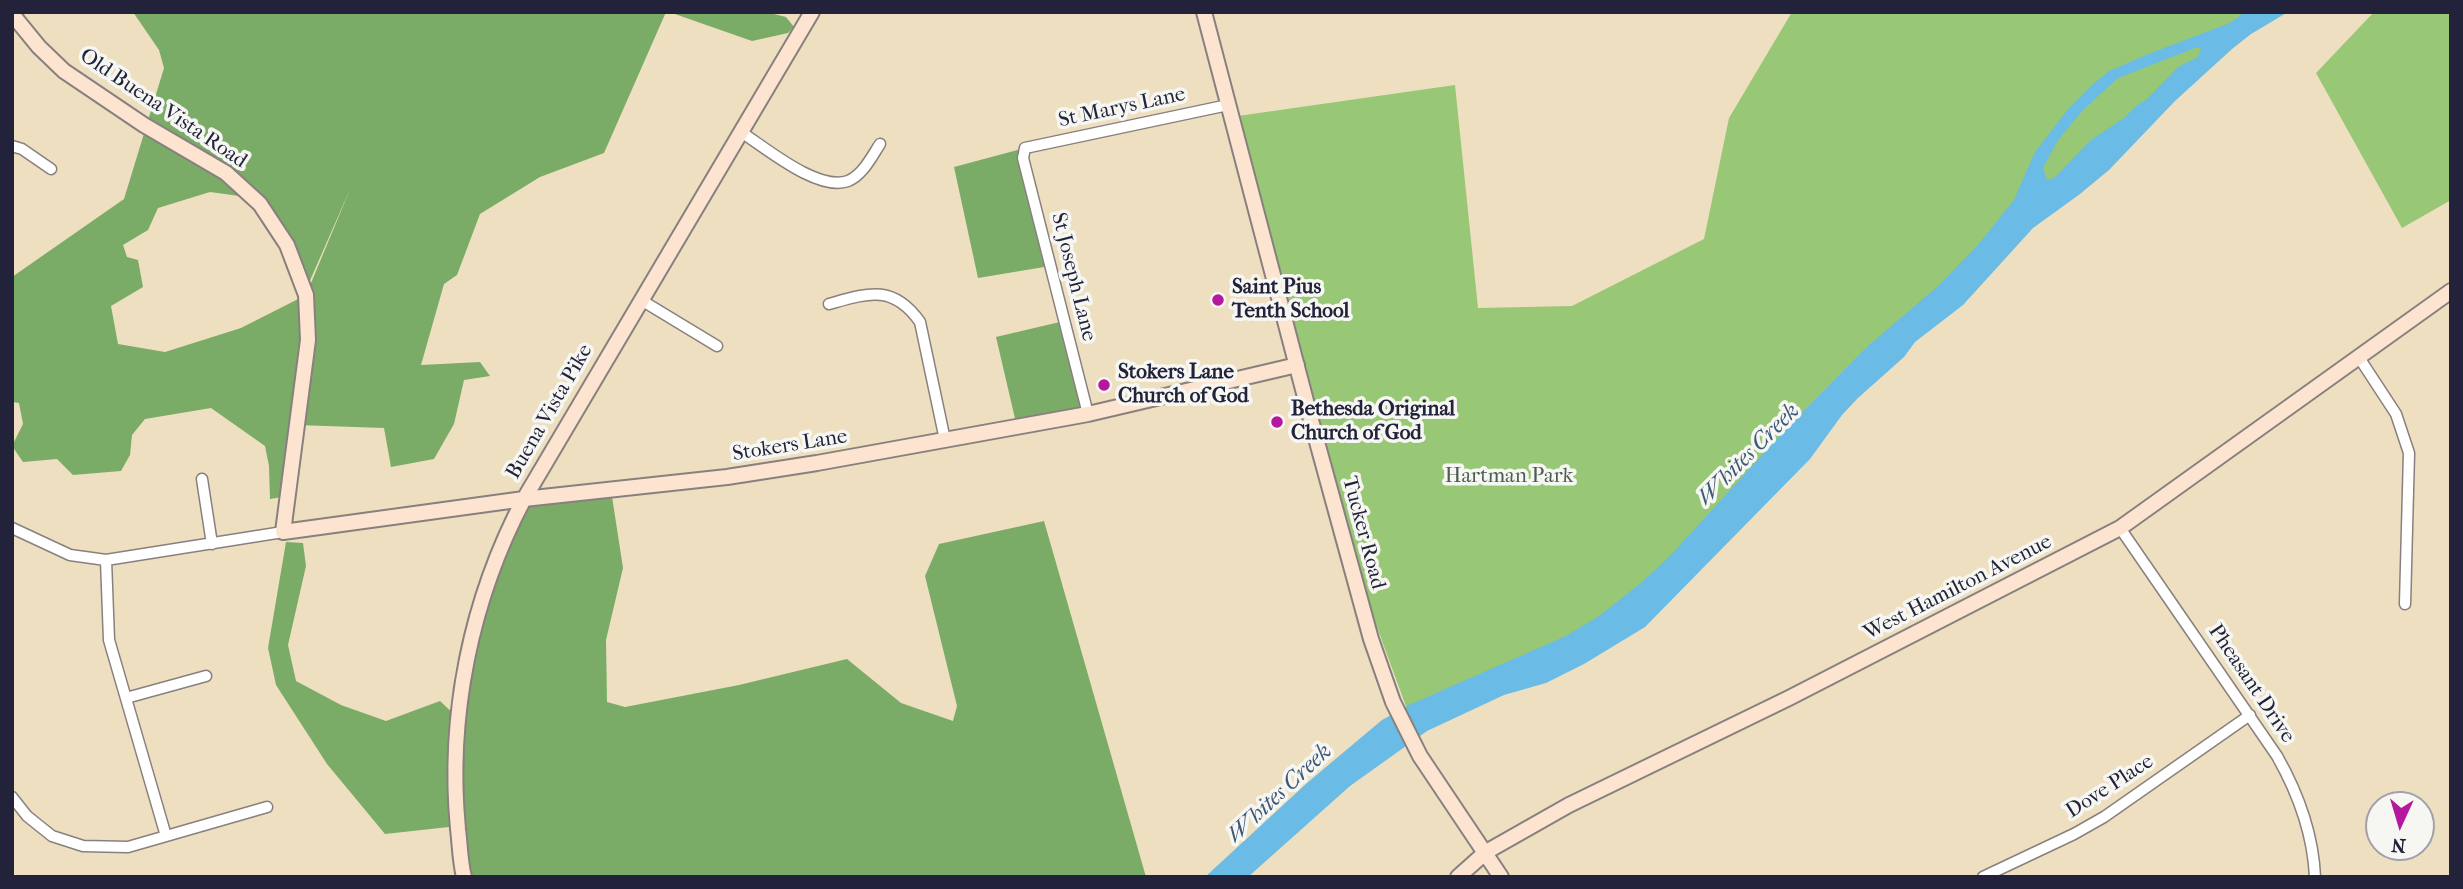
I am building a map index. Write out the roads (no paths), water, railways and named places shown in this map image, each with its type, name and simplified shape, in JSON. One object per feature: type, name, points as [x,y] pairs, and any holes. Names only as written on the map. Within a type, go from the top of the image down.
[{"type":"street","name":"Buena Vista Pike","points":[[464,877],[454,785],[458,718],[468,652],[493,566],[524,499],[812,12]]},
{"type":"street","name":"Tucker Road","points":[[1204,12],[1371,639],[1393,702],[1420,756],[1501,877]]},
{"type":"street","name":"Old Buena Vista Road","points":[[12,14],[39,47],[64,71],[144,125],[226,173],[260,204],[287,245],[306,295],[308,340],[283,531]]},
{"type":"street","name":"St Marys Lane","points":[[1025,148],[1228,105]]},
{"type":"street","points":[[741,132],[818,180],[833,183],[849,181],[863,169],[880,144]]},
{"type":"street","points":[[12,146],[22,149],[51,169]]},
{"type":"street","name":"St Joseph Lane","points":[[1025,148],[1023,158],[1088,414]]},
{"type":"street","name":"West Hamilton Avenue","points":[[1458,877],[1486,852],[1569,805],[1789,698],[2120,528],[2360,359],[2451,291]]},
{"type":"street","points":[[828,304],[877,294],[896,298],[909,307],[920,322],[945,440]]},
{"type":"street","points":[[641,300],[717,346]]},
{"type":"street","points":[[2360,359],[2396,414],[2409,453],[2405,604]]},
{"type":"street","name":"Stokers Lane","points":[[283,531],[524,499],[727,477],[1088,414],[1297,365]]},
{"type":"street","points":[[202,479],[212,544]]},
{"type":"street","points":[[12,528],[70,555],[106,560],[283,531]]},
{"type":"street","name":"Pheasant Drive","points":[[2120,528],[2277,755],[2292,782],[2304,813],[2315,877]]},
{"type":"street","points":[[106,560],[109,640],[166,836]]},
{"type":"street","points":[[126,698],[206,676]]},
{"type":"street","name":"Dove Place","points":[[1983,877],[2104,817],[2249,715]]},
{"type":"street","points":[[12,797],[27,816],[51,836],[83,846],[128,847],[267,807]]},
{"type":"water","points":[[2245,12],[2288,12],[2232,49],[2175,101],[2109,170],[2033,228],[1963,305],[1915,342],[1904,357],[1858,398],[1810,459],[1645,627],[1584,664],[1546,683],[1504,695],[1427,731],[1350,786],[1248,877],[1205,877],[1307,783],[1382,720],[1409,705],[1566,636],[1599,616],[1641,583],[1670,556],[1784,431],[1867,347],[1938,286],[1977,246],[2014,200],[2035,152],[2069,108],[2092,85],[2109,71],[2230,23]],"holes":[[[2201,48],[2198,57],[2178,67],[2147,99],[2091,140],[2054,178],[2047,180],[2043,168],[2058,140],[2083,110],[2118,78]]]},
{"type":"place","name":"Saint Pius Tenth School","points":[[1218,300]]},
{"type":"place","name":"Stokers Lane Church of God","points":[[1104,385]]},
{"type":"place","name":"Bethesda Original Church of God","points":[[1277,422]]},
{"type":"water label","name":"Whites Creek","points":[[1749,455]]},
{"type":"water label","name":"Whites Creek","points":[[1280,794]]},
{"type":"park label","name":"Hartman Park","points":[[1509,477]]}]
